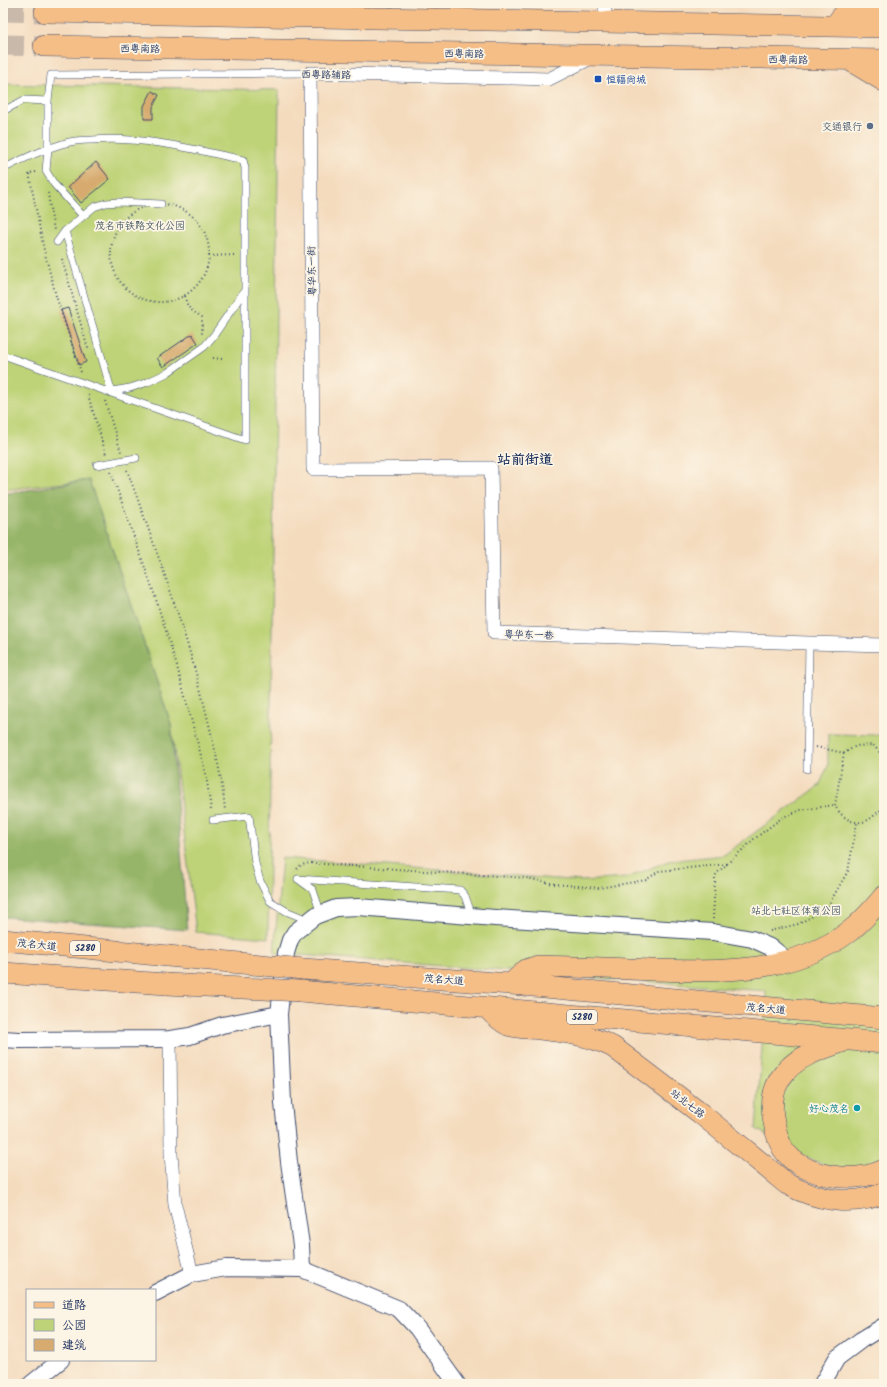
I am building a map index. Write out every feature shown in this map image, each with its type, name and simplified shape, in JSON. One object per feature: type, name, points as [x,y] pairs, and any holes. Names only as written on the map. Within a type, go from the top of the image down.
[{"type":"main road","points":[[835,26],[844,14],[866,11],[884,5]]},
{"type":"main road","points":[[45,12],[605,12],[712,24],[884,27]]},
{"type":"main road","points":[[712,24],[712,58]]},
{"type":"main road","name":"西粤南路","points":[[44,46],[884,60]]},
{"type":"main road","points":[[849,60],[884,81]]},
{"type":"main road","points":[[511,984],[526,970],[538,966],[692,971],[760,967],[788,961],[800,958],[850,931],[871,912],[884,896]]},
{"type":"main road","name":"茂名大道","points":[[3,940],[303,968],[511,984],[876,1018]]},
{"type":"main road","name":"S280","points":[[3,973],[300,992],[865,1041]]},
{"type":"main road","name":"站北七路","points":[[486,1008],[500,1020],[509,1025],[585,1036],[598,1039],[613,1046],[700,1113],[787,1184],[800,1191],[815,1197],[847,1200],[865,1199],[884,1194]]},
{"type":"main road","points":[[865,1041],[808,1055],[794,1064],[779,1080],[772,1106],[779,1142],[788,1154],[802,1165],[812,1170],[838,1177],[870,1175],[884,1170]]},
{"type":"street","name":"西粤路辅路","points":[[310,73],[549,79],[595,56]]},
{"type":"street","name":"粤华东一街","points":[[310,73],[313,469]]},
{"type":"street","name":"粤华东一巷","points":[[313,469],[491,468],[494,633],[884,645]]},
{"type":"street","points":[[302,1269],[301,1245],[289,1162],[283,1103],[279,1014],[286,953],[290,940],[294,932],[315,917],[343,907],[358,907],[713,932],[752,938],[772,948],[788,961]]},
{"type":"street","points":[[3,1039],[170,1039],[190,1036],[222,1025],[279,1014]]},
{"type":"street","points":[[170,1039],[172,1154],[175,1205],[192,1274]]},
{"type":"street","points":[[156,1292],[192,1274],[226,1268],[302,1269],[399,1308],[417,1328],[457,1384]]},
{"type":"street","points":[[822,1384],[837,1358],[884,1326]]},
{"type":"street","points":[[31,1384],[60,1361]]},
{"type":"lane","name":"西粤路辅路","points":[[48,101],[51,75],[310,73]]},
{"type":"lane","points":[[3,111],[24,100],[48,101],[48,149],[46,171],[54,184],[83,216]]},
{"type":"lane","points":[[3,169],[22,159],[62,143],[128,138],[172,145],[243,160],[245,168],[245,440],[112,392],[3,355]]},
{"type":"lane","points":[[57,242],[65,231],[94,207],[106,203],[119,202],[161,204]]},
{"type":"lane","points":[[65,231],[112,392]]},
{"type":"lane","points":[[112,392],[130,388],[167,373],[204,347],[245,290]]},
{"type":"lane","points":[[96,465],[136,458]]},
{"type":"lane","points":[[807,769],[809,643]]},
{"type":"lane","points":[[213,820],[226,820],[249,816],[260,881],[270,901],[286,911],[315,917],[313,890],[298,879]]},
{"type":"lane","points":[[298,879],[460,890],[465,896],[472,916]]},
{"type":"path","points":[[46,171],[29,173],[44,250],[54,288],[108,463],[154,593],[176,663],[206,774],[213,820]]},
{"type":"path","points":[[161,204],[174,206],[186,211],[196,220],[203,230],[208,243],[209,256],[207,268],[202,279],[194,288],[185,296],[162,302],[150,301],[129,291],[121,282],[114,268],[112,254],[113,240],[123,222],[140,209],[150,205],[161,204]]},
{"type":"path","points":[[209,256],[245,255]]},
{"type":"path","points":[[185,296],[186,305],[202,317],[201,331],[204,347]]},
{"type":"path","points":[[213,358],[222,359]]},
{"type":"path","points":[[101,389],[123,460],[169,587],[196,673],[223,784],[226,820]]},
{"type":"path","points":[[807,745],[844,753],[856,746],[873,745],[884,757]]},
{"type":"path","points":[[844,753],[835,805],[838,812],[857,823],[868,820],[883,808],[884,805]]},
{"type":"path","points":[[713,932],[716,874],[754,839],[783,817],[801,810],[835,805]]},
{"type":"path","points":[[764,944],[769,931],[798,924],[826,909],[848,871],[857,823]]},
{"type":"path","points":[[298,879],[295,872],[301,864],[310,863],[526,878],[555,884],[599,888],[646,880],[659,871],[728,864]]},
{"type":"green space","name":"茂名市铁路文化公园","points":[[3,84],[279,90],[268,938],[196,932],[171,724],[89,480],[3,490]]},
{"type":"green space","points":[[89,480],[171,724],[187,930],[3,917],[3,494]]},
{"type":"green space","name":"站北七社区体育公园","points":[[828,734],[884,735],[884,1164],[838,1169],[811,1160],[756,1129],[766,991],[274,953],[282,858],[582,881],[627,878],[668,861],[724,855],[819,786],[828,766]]},
{"type":"building","points":[[152,91],[159,95],[153,107],[153,119],[144,119],[144,106]]},
{"type":"building","points":[[96,162],[110,179],[81,203],[68,187]]},
{"type":"building","points":[[68,308],[86,362],[79,365],[61,310]]},
{"type":"building","points":[[192,334],[198,343],[163,367],[157,358]]},
{"type":"tunnel","points":[[3,11],[45,12]]},
{"type":"tunnel","points":[[3,45],[44,46]]},
{"type":"place","name":"恒福尚城","points":[[598,79]]},
{"type":"place","name":"交通银行","points":[[870,126]]},
{"type":"place","name":"好心茂名","points":[[857,1108]]},
{"type":"district","name":"站前街道","points":[[525,459]]}]
